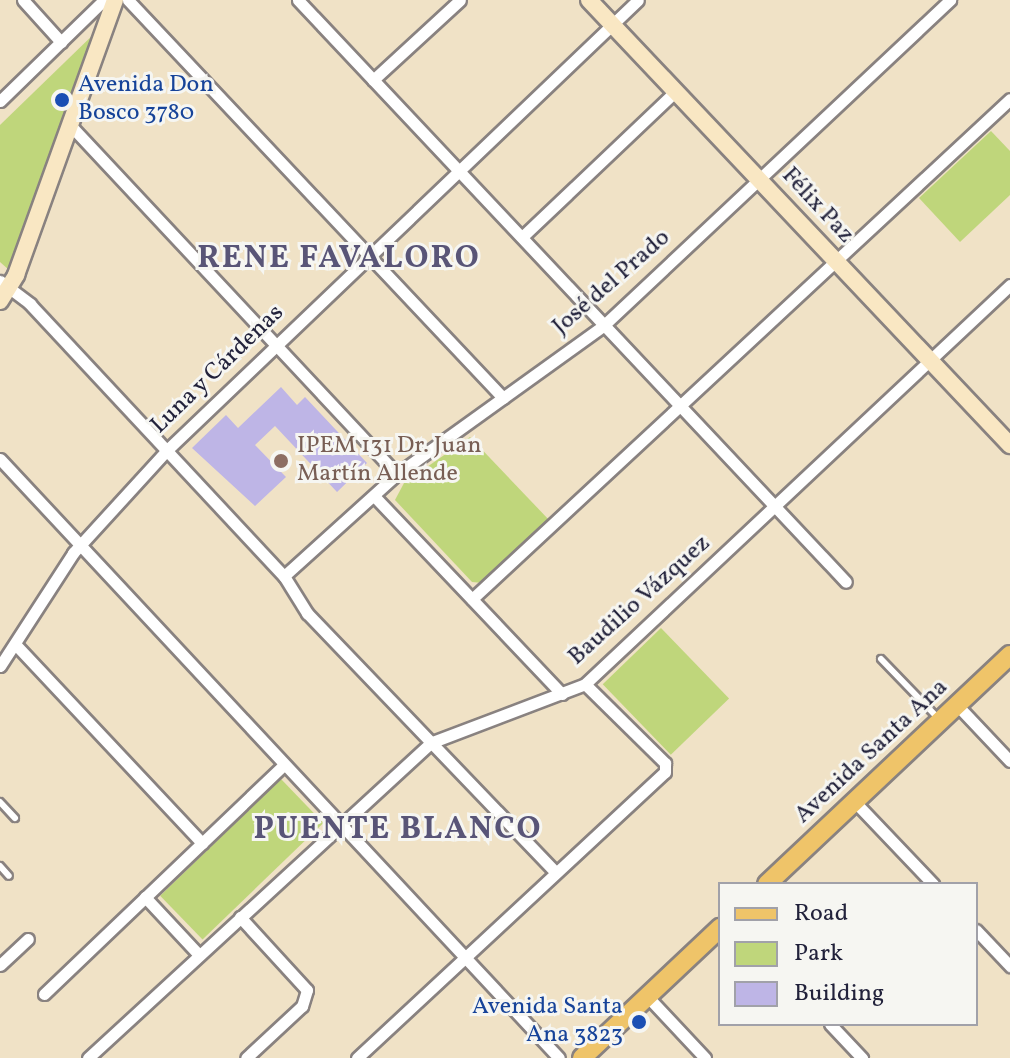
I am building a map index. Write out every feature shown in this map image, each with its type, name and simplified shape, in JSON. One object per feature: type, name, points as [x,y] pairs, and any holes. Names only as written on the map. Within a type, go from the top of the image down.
[{"type":"main road","points":[[3,290],[71,126],[115,0]]},
{"type":"main road","name":"Félix Paz","points":[[589,0],[1010,445]]},
{"type":"main road","name":"Avenida Santa Ana","points":[[769,882],[1010,655]]},
{"type":"main road","points":[[582,1058],[718,930]]},
{"type":"street","points":[[23,0],[61,42]]},
{"type":"street","points":[[0,101],[104,0]]},
{"type":"street","points":[[128,0],[503,398]]},
{"type":"street","points":[[298,0],[846,582]]},
{"type":"street","points":[[373,80],[460,0]]},
{"type":"street","name":"Luna y Cárdenas","points":[[0,666],[78,546],[167,450],[457,169],[638,0]]},
{"type":"street","name":"José del Prado","points":[[284,576],[397,474],[604,325],[950,0]]},
{"type":"street","points":[[522,237],[676,91]]},
{"type":"street","points":[[472,599],[1010,99]]},
{"type":"street","points":[[71,126],[397,474]]},
{"type":"street","name":"Baudilio Vázquez","points":[[88,1058],[430,743],[585,684],[1010,285]]},
{"type":"street","points":[[3,290],[30,304],[284,576],[307,613],[555,872]]},
{"type":"street","points":[[0,459],[559,1058]]},
{"type":"street","points":[[374,496],[562,694]]},
{"type":"street","points":[[16,645],[202,843]]},
{"type":"street","points":[[357,1058],[665,772],[665,763],[585,684]]},
{"type":"street","points":[[957,705],[1010,761]]},
{"type":"street","points":[[44,994],[284,765]]},
{"type":"street","points":[[854,801],[931,882]]},
{"type":"street","points":[[145,897],[199,955]]},
{"type":"street","points":[[240,917],[301,983],[307,999],[246,1058]]},
{"type":"street","points":[[978,932],[1010,966]]},
{"type":"street","points":[[0,965],[28,939]]},
{"type":"street","points":[[647,996],[705,1058]]},
{"type":"street","points":[[832,1026],[862,1058]]},
{"type":"lane","points":[[881,659],[940,721]]},
{"type":"lane","points":[[0,802],[15,818]]},
{"type":"lane","points":[[0,866],[9,876]]},
{"type":"green space","points":[[98,30],[9,270],[0,262],[0,125]]},
{"type":"green space","points":[[991,131],[1010,151],[1010,195],[960,242],[919,198]]},
{"type":"green space","points":[[470,437],[550,521],[483,583],[472,582],[395,500],[404,483]]},
{"type":"green space","points":[[661,628],[729,698],[671,755],[603,684]]},
{"type":"green space","points":[[281,779],[323,823],[203,940],[160,896]]},
{"type":"building","points":[[281,387],[297,405],[305,397],[367,463],[337,492],[275,426],[255,445],[286,477],[255,506],[192,448],[226,415],[238,428]]},
{"type":"place","name":"Avenida Don Bosco 3780","points":[[62,100]]},
{"type":"place","name":"IPEM 131 Dr. Juan Martín Allende","points":[[281,461]]},
{"type":"place","name":"Avenida Santa Ana 3823","points":[[639,1022]]},
{"type":"district","name":"RENE FAVALORO","points":[[339,259]]},
{"type":"district","name":"PUENTE BLANCO","points":[[398,830]]}]
